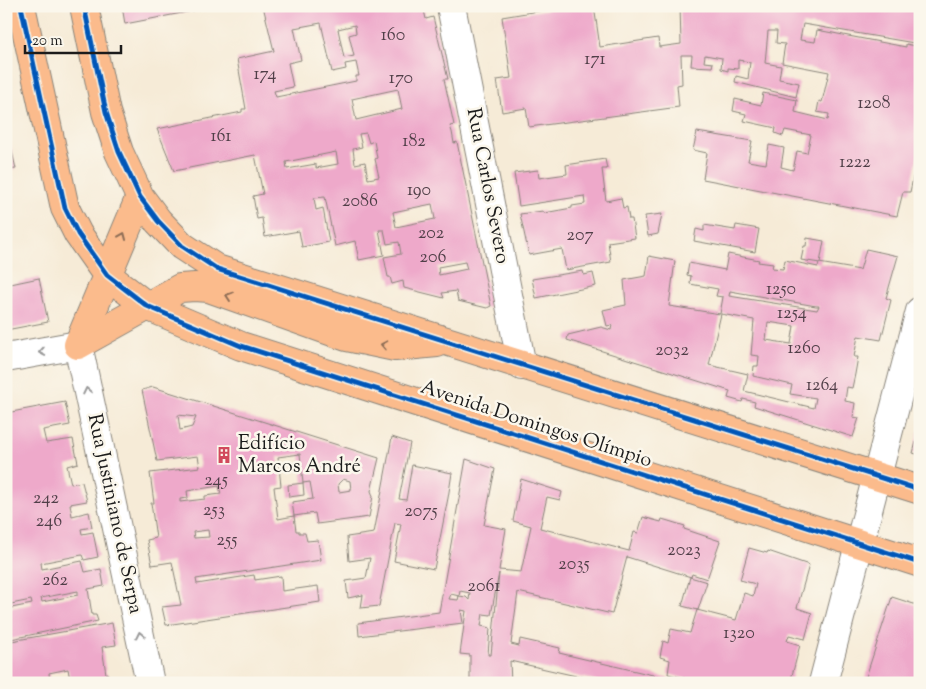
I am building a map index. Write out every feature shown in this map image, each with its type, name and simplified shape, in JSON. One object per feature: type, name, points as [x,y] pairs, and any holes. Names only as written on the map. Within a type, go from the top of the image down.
[{"type":"main road","points":[[21,6],[65,208],[78,234],[107,275],[147,306]]},
{"type":"main road","points":[[84,6],[106,112],[119,152],[140,197],[158,221],[182,246],[217,269],[920,490]]},
{"type":"main road","points":[[78,345],[140,197]]},
{"type":"main road","points":[[78,345],[180,288],[195,287],[209,288],[347,337],[395,347],[450,342]]},
{"type":"main road","name":"Avenida Domingos Olímpio","points":[[147,306],[241,346],[920,563]]},
{"type":"street","name":"Rua Carlos Severo","points":[[451,6],[522,366]]},
{"type":"street","points":[[823,683],[920,311]]},
{"type":"street","points":[[6,358],[78,345]]},
{"type":"street","name":"Rua Justiniano de Serpa","points":[[78,345],[150,683]]},
{"type":"building","points":[[122,6],[213,6],[213,7],[125,24]]},
{"type":"building","points":[[263,6],[423,6],[426,19],[433,17],[448,79],[444,79],[454,125],[450,126],[454,143],[457,142],[491,306],[487,308],[458,301],[456,291],[442,293],[444,298],[404,288],[403,281],[392,284],[390,277],[388,277],[384,257],[401,254],[399,242],[387,244],[384,230],[379,230],[384,255],[359,260],[355,241],[335,246],[325,197],[314,198],[316,210],[323,208],[329,242],[302,247],[299,231],[265,237],[262,218],[257,219],[253,196],[263,194],[255,155],[174,171],[157,129],[242,112],[242,109],[246,109],[237,59],[274,51]],"holes":[[[321,23],[332,72],[346,69],[345,64],[356,62],[359,76],[356,76],[356,81],[276,97],[274,91],[293,87],[288,63],[301,60],[294,28]],[[355,25],[356,33],[349,35],[354,56],[344,58],[338,29]],[[398,89],[402,109],[356,120],[352,99]],[[366,133],[369,143],[374,141],[379,177],[368,179],[365,162],[355,164],[353,149],[362,147],[359,134]],[[336,152],[338,164],[316,168],[316,164],[287,169],[286,162]],[[432,204],[435,219],[396,227],[393,212]],[[465,262],[467,269],[439,275],[438,267]]]},
{"type":"building","points":[[568,6],[594,6],[600,47],[658,38],[659,47],[681,44],[680,6],[920,6],[920,44],[803,24],[800,40],[815,42],[817,30],[906,47],[906,44],[920,47],[920,146],[910,192],[903,192],[897,216],[703,179],[707,153],[693,150],[697,132],[752,141],[748,161],[766,164],[769,145],[784,148],[781,167],[793,170],[797,151],[807,153],[811,135],[785,130],[783,136],[775,133],[776,128],[744,121],[746,114],[733,111],[735,99],[761,105],[763,93],[797,100],[795,112],[828,120],[829,114],[817,112],[819,101],[822,102],[829,72],[782,63],[785,44],[776,43],[777,31],[768,31],[765,63],[781,66],[779,79],[799,83],[796,97],[735,82],[736,76],[748,79],[750,62],[738,60],[738,69],[728,68],[728,71],[721,69],[722,58],[705,55],[704,62],[713,63],[712,67],[691,66],[692,55],[681,55],[682,84],[677,85],[679,107],[529,127],[526,108],[502,112],[497,80],[511,78],[502,17]]},
{"type":"building","points":[[6,138],[9,138],[16,169],[6,170]]},
{"type":"building","points":[[605,159],[607,169],[602,169],[606,201],[621,198],[623,208],[627,207],[629,219],[632,219],[635,238],[608,242],[611,262],[566,270],[562,249],[529,255],[520,214],[543,211],[544,213],[572,208],[572,206],[585,204],[584,196],[519,206],[514,173],[538,170],[539,178],[567,174],[566,165]]},
{"type":"building","points":[[662,214],[658,234],[648,236],[645,216]]},
{"type":"building","points":[[704,225],[735,230],[736,225],[759,229],[755,252],[694,241],[696,229],[704,231]]},
{"type":"building","points":[[807,238],[824,241],[820,263],[801,260]]},
{"type":"building","points":[[866,249],[898,256],[886,298],[891,300],[881,340],[858,336],[854,357],[858,357],[855,374],[852,388],[847,387],[845,401],[855,403],[853,417],[859,418],[853,437],[754,406],[755,402],[743,399],[742,402],[728,398],[730,391],[567,340],[568,335],[601,327],[611,330],[612,325],[607,326],[603,310],[626,305],[624,280],[646,276],[649,256],[675,261],[669,306],[720,314],[723,297],[716,296],[718,289],[690,284],[691,276],[687,275],[689,263],[725,270],[728,254],[773,264],[772,268],[783,269],[785,260],[818,267],[819,263],[860,270]],"holes":[[[730,291],[816,306],[819,306],[817,310],[729,296]],[[721,314],[754,320],[751,355],[759,356],[758,366],[754,366],[753,376],[792,385],[790,394],[816,398],[814,408],[744,391],[748,374],[709,365]],[[768,322],[794,326],[791,344],[766,340]]]},
{"type":"building","points":[[583,271],[584,275],[593,273],[596,286],[536,298],[532,279]]},
{"type":"building","points":[[39,278],[48,322],[6,330],[6,285]]},
{"type":"building","points":[[153,387],[379,458],[371,491],[373,496],[369,517],[317,524],[315,513],[294,516],[296,531],[305,533],[307,541],[318,540],[321,560],[196,579],[197,584],[254,575],[255,580],[281,576],[282,591],[318,586],[320,602],[166,625],[162,607],[181,605],[172,562],[152,565],[147,540],[156,538],[151,503],[154,503],[150,473],[200,467],[198,456],[157,461],[142,390]],"holes":[[[178,415],[196,417],[192,427],[180,430]],[[300,454],[303,483],[310,482],[313,499],[292,502],[294,516],[278,519],[274,487],[281,486],[278,457]],[[343,479],[350,481],[351,490],[339,492],[338,484]],[[219,486],[221,494],[205,496],[205,499],[180,502],[180,499],[188,498],[187,491]],[[208,530],[209,537],[194,538],[193,532]]]},
{"type":"building","points":[[65,402],[70,425],[43,430],[46,443],[73,439],[78,463],[67,466],[71,484],[82,482],[87,501],[70,504],[72,516],[89,512],[92,527],[81,529],[82,534],[93,532],[98,557],[84,560],[82,555],[41,563],[42,569],[82,561],[85,572],[101,569],[104,586],[88,589],[92,615],[96,615],[98,621],[6,640],[6,609],[32,604],[31,600],[6,605],[6,413]],"holes":[[[78,591],[78,595],[42,602],[41,598]]]},
{"type":"building","points":[[920,431],[920,455],[913,453]]},
{"type":"building","points":[[392,437],[410,443],[399,499],[406,500],[412,465],[452,473],[448,498],[434,569],[394,561],[401,524],[395,523],[379,606],[361,608],[363,595],[348,598],[346,581],[366,578],[370,558],[349,561],[347,537],[374,533]]},
{"type":"building","points":[[466,459],[495,469],[484,525],[506,529],[499,570],[521,572],[531,526],[513,521],[521,479],[562,492],[560,500],[547,497],[540,528],[629,551],[634,532],[638,533],[643,517],[661,522],[662,519],[685,526],[684,529],[720,541],[707,579],[692,574],[691,577],[627,557],[612,614],[518,592],[511,644],[519,646],[520,639],[560,648],[559,653],[687,683],[607,683],[510,661],[511,683],[470,683],[470,655],[460,654],[466,611],[461,610],[463,623],[359,636],[358,623],[439,612]],"holes":[[[499,573],[491,655],[488,655],[490,628],[481,626],[483,614],[491,615]],[[460,591],[470,593],[469,600],[466,597],[459,596]],[[451,594],[459,596],[458,600],[449,599]]]},
{"type":"building","points":[[303,483],[304,495],[289,497],[288,485]]},
{"type":"building","points":[[749,548],[767,553],[768,551],[809,565],[797,608],[812,613],[805,639],[789,635],[787,641],[800,645],[790,683],[703,683],[668,674],[670,660],[660,657],[663,641],[668,643],[671,629],[690,633],[697,610],[736,620],[744,593],[753,596],[756,584],[740,580]]},
{"type":"building","points":[[690,577],[707,582],[698,610],[682,606]]},
{"type":"building","points":[[892,597],[920,606],[918,619],[920,619],[920,683],[864,683]]},
{"type":"building","points":[[112,623],[116,645],[102,647],[109,683],[64,683],[64,681],[70,680],[68,669],[49,673],[50,683],[34,683],[33,681],[6,683],[6,642]]},
{"type":"cycle path","points":[[21,6],[65,208],[78,234],[107,275],[147,306],[241,346],[920,563]]},
{"type":"cycle path","points":[[84,6],[106,112],[119,152],[140,197],[158,221],[182,246],[217,269],[920,490]]},
{"type":"place","name":"Edifício Marcos André","points":[[224,455]]}]
